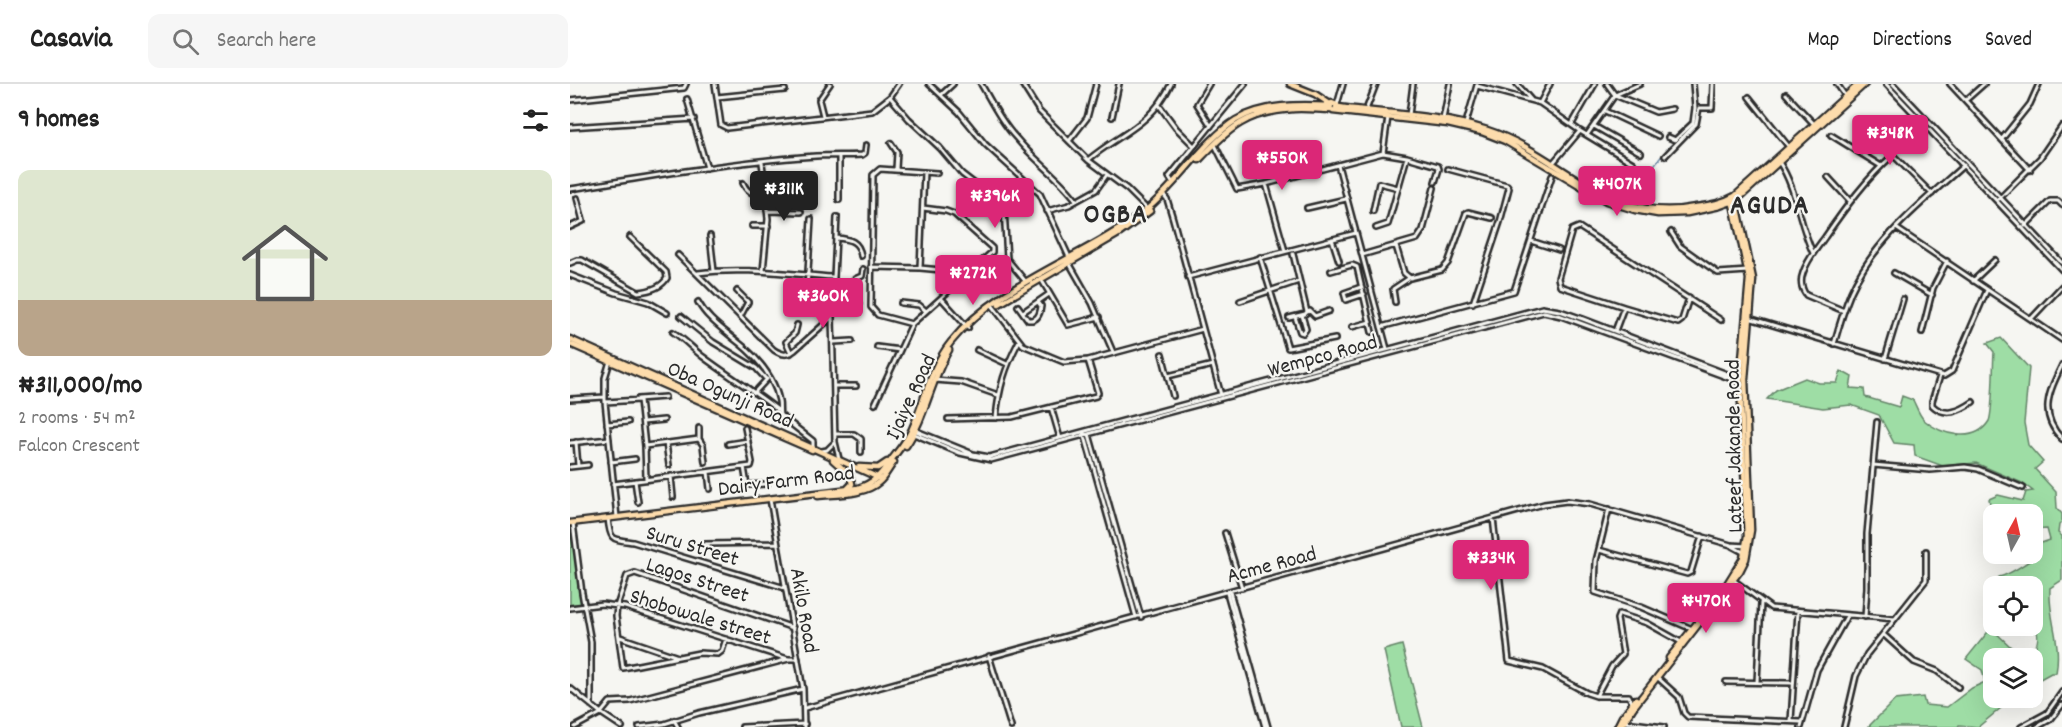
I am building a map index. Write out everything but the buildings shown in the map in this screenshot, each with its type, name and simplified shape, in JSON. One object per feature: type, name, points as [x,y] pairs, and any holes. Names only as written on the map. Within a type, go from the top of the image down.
[{"type":"main road","points":[[1290,84],[1303,86],[1334,106],[1388,117],[1460,126],[1506,139],[1606,201],[1658,214],[1678,214],[1720,206],[1747,191],[1865,84]]},
{"type":"main road","points":[[1213,143],[1236,120],[1255,112],[1294,106],[1334,106],[1443,119],[1466,123],[1506,139],[1602,195],[1642,208],[1687,209],[1734,199],[1859,84]]},
{"type":"main road","name":"Ijaiye Road","points":[[1164,195],[1213,143]]},
{"type":"main road","name":"Ijaiye Road","points":[[878,480],[913,431],[938,363],[951,341],[1026,282],[1120,233],[1164,195],[1213,143]]},
{"type":"main road","points":[[1741,223],[1740,205],[1747,191]]},
{"type":"main road","name":"Lateef Jakande Road","points":[[1621,725],[1622,717],[1632,703],[1740,572],[1748,547],[1741,371],[1753,279],[1734,199]]},
{"type":"main road","name":"Lateef Jakande Road","points":[[1734,199],[1748,271],[1749,292],[1742,381]]},
{"type":"main road","name":"Ijaiye Road","points":[[993,306],[1069,260]]},
{"type":"main road","name":"Ijaiye Road","points":[[878,480],[913,431],[949,349],[967,327]]},
{"type":"main road","name":"Oba Ogunji Road","points":[[570,339],[747,423],[812,449],[878,480]]},
{"type":"main road","name":"Oba Ogunji Road","points":[[570,344],[611,359]]},
{"type":"main road","points":[[1732,376],[1741,371]]},
{"type":"main road","name":"Oba Ogunji Road","points":[[812,449],[853,466],[878,480]]},
{"type":"main road","points":[[853,466],[878,468],[894,457]]},
{"type":"main road","points":[[836,460],[852,480],[852,484],[846,489]]},
{"type":"main road","name":"Dairy Farm Road","points":[[571,523],[845,493],[870,487],[878,480]]},
{"type":"main road","name":"Dairy Farm Road","points":[[770,500],[858,488],[878,480]]},
{"type":"main road","name":"Lateef Jakande Road","points":[[1621,725],[1732,579]]},
{"type":"street","points":[[715,84],[722,125],[727,128],[872,111],[890,97],[899,84]]},
{"type":"street","points":[[823,116],[819,100],[831,84]]},
{"type":"street","points":[[930,84],[985,144],[1040,194],[1114,352]]},
{"type":"street","points":[[941,95],[953,84]]},
{"type":"street","points":[[981,84],[1011,133],[1061,181],[1076,200]]},
{"type":"street","points":[[1022,84],[1040,111],[1069,141],[1106,176],[1127,189],[1148,210]]},
{"type":"street","points":[[1069,141],[1087,118],[1096,84]]},
{"type":"street","points":[[1112,117],[1119,84]]},
{"type":"street","points":[[1088,160],[1104,147],[1140,125],[1159,105],[1171,84]]},
{"type":"street","points":[[1209,84],[1197,104],[1211,126]]},
{"type":"street","points":[[1173,183],[1169,177],[1245,84]]},
{"type":"street","points":[[1334,106],[1343,84]]},
{"type":"street","points":[[1366,111],[1376,84]]},
{"type":"street","points":[[1409,116],[1413,84]]},
{"type":"street","points":[[1443,119],[1450,84]]},
{"type":"street","points":[[1517,84],[1532,101]]},
{"type":"street","points":[[1540,103],[1550,84]]},
{"type":"street","points":[[1572,124],[1595,84]]},
{"type":"street","points":[[1607,84],[1615,95],[1656,112],[1672,109]]},
{"type":"street","points":[[1587,135],[1615,95],[1630,86],[1640,84]]},
{"type":"street","points":[[1665,156],[1696,124],[1697,108],[1693,84]]},
{"type":"street","points":[[1697,108],[1710,109],[1714,106],[1713,84]]},
{"type":"street","points":[[1837,84],[1846,97]]},
{"type":"street","points":[[1886,84],[1966,164]]},
{"type":"street","points":[[1893,84],[1999,200],[2022,229],[2062,270]]},
{"type":"street","points":[[1950,84],[2030,170]]},
{"type":"street","points":[[1966,100],[1983,84]]},
{"type":"street","points":[[2002,139],[2030,104],[2039,84]]},
{"type":"street","points":[[1466,123],[1477,85],[1540,103],[1580,131],[1633,163]]},
{"type":"street","points":[[570,100],[685,86]]},
{"type":"street","points":[[717,97],[785,90]]},
{"type":"street","points":[[1895,94],[1899,90]]},
{"type":"street","points":[[1786,94],[1815,125]]},
{"type":"street","points":[[890,97],[962,174],[984,191]]},
{"type":"street","points":[[1749,97],[1790,148]]},
{"type":"street","points":[[687,99],[707,168]]},
{"type":"street","points":[[1159,105],[1194,146]]},
{"type":"street","points":[[1668,137],[1676,140],[1694,123],[1697,108]]},
{"type":"street","points":[[1605,111],[1658,136]]},
{"type":"street","points":[[1383,153],[1388,117]]},
{"type":"street","points":[[570,128],[694,119]]},
{"type":"street","points":[[1865,122],[1893,155],[1932,194]]},
{"type":"street","points":[[1594,126],[1641,153]]},
{"type":"street","points":[[1999,200],[2030,170],[2062,127]]},
{"type":"street","points":[[1552,164],[1580,131]]},
{"type":"street","points":[[1831,135],[1881,166]]},
{"type":"street","points":[[891,143],[897,152],[896,169]]},
{"type":"street","points":[[1213,143],[1237,189],[1266,184],[1383,153],[1438,166],[1435,182]]},
{"type":"street","points":[[570,189],[707,168],[862,155],[865,153],[866,145]]},
{"type":"street","points":[[1844,311],[1806,295],[1803,290],[1803,274],[1813,254],[1850,201],[1893,155]]},
{"type":"street","points":[[838,156],[839,200]]},
{"type":"street","points":[[1376,228],[1388,224],[1407,157]]},
{"type":"street","points":[[762,162],[768,211],[763,271]]},
{"type":"street","points":[[1779,162],[1788,180],[1803,233],[1813,254]]},
{"type":"street","points":[[1834,344],[1852,290],[1862,273],[1896,228],[1966,164]]},
{"type":"street","points":[[1338,165],[1388,351]]},
{"type":"street","points":[[912,324],[878,315],[873,310],[871,267],[873,175],[880,169],[937,173]]},
{"type":"street","points":[[1448,169],[1507,185],[1509,188],[1473,303]]},
{"type":"street","points":[[920,268],[924,172]]},
{"type":"street","points":[[1047,211],[1063,207],[1100,188],[1106,176]]},
{"type":"street","points":[[1381,327],[1514,291],[1552,176]]},
{"type":"street","points":[[1828,177],[1850,201]]},
{"type":"street","points":[[743,183],[746,190],[751,193],[766,195]]},
{"type":"street","points":[[1373,211],[1379,183],[1398,188]]},
{"type":"street","points":[[1266,184],[1285,251]]},
{"type":"street","points":[[1362,255],[1417,239],[1420,236],[1434,188]]},
{"type":"street","points":[[1003,192],[1008,261],[1026,282]]},
{"type":"street","points":[[1164,195],[1173,219],[1221,397]]},
{"type":"street","points":[[570,227],[583,221],[577,198]]},
{"type":"street","points":[[1307,208],[1346,199]]},
{"type":"street","points":[[1999,200],[2062,263]]},
{"type":"street","points":[[2022,229],[2050,201],[2058,201],[2062,205]]},
{"type":"street","points":[[875,404],[912,324],[993,251],[954,214],[923,208]]},
{"type":"street","points":[[768,211],[801,212]]},
{"type":"street","points":[[1395,302],[1394,289],[1410,278],[1445,267],[1466,213],[1492,219]]},
{"type":"street","points":[[836,460],[832,317],[837,217]]},
{"type":"street","points":[[806,307],[811,219]]},
{"type":"street","points":[[752,226],[768,226]]},
{"type":"street","points":[[1689,298],[1682,320],[1678,323],[1624,308],[1560,285],[1558,278],[1574,228],[1579,227],[1689,298],[1721,320]]},
{"type":"street","points":[[1896,228],[2062,340]]},
{"type":"street","points":[[1188,277],[1356,232]]},
{"type":"street","points":[[1671,232],[1680,246],[1718,273],[1748,271]]},
{"type":"street","points":[[710,236],[714,271]]},
{"type":"street","points":[[570,263],[582,260],[638,292],[647,291],[664,283],[667,278],[666,272],[630,237]]},
{"type":"street","points":[[836,237],[855,242],[860,249],[861,256]]},
{"type":"street","points":[[1332,239],[1339,261]]},
{"type":"street","points":[[1531,241],[1558,250]]},
{"type":"street","points":[[1396,246],[1404,273],[1410,278]]},
{"type":"street","points":[[1293,254],[1307,312]]},
{"type":"street","points":[[678,255],[774,350],[785,355],[791,353],[832,317]]},
{"type":"street","points":[[1260,257],[1288,348],[1335,339]]},
{"type":"street","points":[[1973,281],[1995,260]]},
{"type":"street","points":[[1922,332],[1933,288],[1947,261]]},
{"type":"street","points":[[1331,271],[1355,265],[1372,332]]},
{"type":"street","points":[[871,267],[941,270],[946,267]]},
{"type":"street","points":[[834,288],[846,289],[855,279],[862,276],[863,269]]},
{"type":"street","points":[[698,273],[763,271],[834,278]]},
{"type":"street","points":[[1894,273],[1932,296]]},
{"type":"street","points":[[570,275],[616,293],[648,302],[667,313]]},
{"type":"street","points":[[1040,278],[1068,325],[1099,317]]},
{"type":"street","points":[[1240,301],[1299,281]]},
{"type":"street","points":[[2031,319],[2062,286]]},
{"type":"street","points":[[1363,291],[1346,300],[1344,293],[1371,289]]},
{"type":"street","points":[[1748,318],[1940,376],[1952,371],[1987,290]]},
{"type":"street","points":[[737,291],[748,302],[740,317]]},
{"type":"street","points":[[1023,312],[1049,294]]},
{"type":"street","points":[[834,298],[850,299],[859,305]]},
{"type":"street","points":[[941,298],[967,327]]},
{"type":"street","points":[[1885,359],[1903,299]]},
{"type":"street","points":[[698,302],[710,319],[759,362],[767,378]]},
{"type":"street","points":[[1018,306],[1028,320],[1038,317],[1041,306],[1038,302]]},
{"type":"street","points":[[901,303],[919,305],[927,311]]},
{"type":"street","points":[[993,306],[1023,345],[1057,361],[1072,363],[1203,329]]},
{"type":"street","points":[[1615,332],[1624,308]]},
{"type":"street","points":[[1289,318],[1310,311],[1315,316],[1329,311]]},
{"type":"street","name":"Wempco Road","points":[[913,431],[960,453],[991,460],[1388,351],[1544,312],[1583,321],[1615,332],[1742,381]]},
{"type":"street","points":[[1295,317],[1300,332],[1305,333],[1302,315]]},
{"type":"street","points":[[681,316],[713,342],[756,368],[774,385],[781,417],[813,441],[812,449]]},
{"type":"street","name":"Wempco Road","points":[[1583,321],[1742,381]]},
{"type":"street","points":[[1352,327],[1370,322]]},
{"type":"street","points":[[791,353],[786,342],[795,333],[797,325]]},
{"type":"street","points":[[673,332],[779,411]]},
{"type":"street","points":[[834,342],[852,341]]},
{"type":"street","points":[[996,418],[998,395],[1007,364],[1019,341]]},
{"type":"street","points":[[877,347],[900,350]]},
{"type":"street","points":[[978,350],[1007,364]]},
{"type":"street","points":[[1162,354],[1173,396]]},
{"type":"street","points":[[611,359],[605,378],[605,400],[616,517]]},
{"type":"street","points":[[948,419],[996,418],[1026,414],[1097,396],[1088,360]]},
{"type":"street","points":[[1168,376],[1213,364]]},
{"type":"street","points":[[2062,365],[2049,396],[2047,411],[2050,422],[2062,439]]},
{"type":"street","points":[[1940,376],[1932,401],[1934,408],[1953,412],[1962,410],[1973,402]]},
{"type":"street","points":[[755,392],[767,378]]},
{"type":"street","points":[[934,380],[961,382],[998,395]]},
{"type":"street","points":[[835,386],[856,386]]},
{"type":"street","points":[[570,399],[665,397]]},
{"type":"street","points":[[638,399],[645,446],[646,478]]},
{"type":"street","points":[[1051,407],[1060,438]]},
{"type":"street","points":[[642,422],[664,420]]},
{"type":"street","points":[[607,424],[628,422]]},
{"type":"street","points":[[1864,617],[1867,587],[1867,534],[1877,422]]},
{"type":"street","points":[[613,484],[744,467],[752,464],[747,423]]},
{"type":"street","points":[[699,428],[699,439],[703,445],[705,462]]},
{"type":"street","name":"Wempco Road","points":[[913,431],[973,454],[989,457],[1086,433]]},
{"type":"street","points":[[1086,433],[1139,617]]},
{"type":"street","points":[[836,434],[854,434],[861,439],[861,452]]},
{"type":"street","points":[[570,443],[609,439]]},
{"type":"street","points":[[645,446],[699,439]]},
{"type":"street","points":[[728,444],[748,441]]},
{"type":"street","points":[[576,442],[578,466]]},
{"type":"street","points":[[819,451],[827,450],[835,442]]},
{"type":"street","points":[[666,443],[669,465]]},
{"type":"street","points":[[611,462],[634,459]]},
{"type":"street","points":[[570,467],[588,465]]},
{"type":"street","points":[[1873,465],[1930,471],[1965,467],[1978,469],[2023,488]]},
{"type":"street","points":[[744,467],[747,485],[767,484]]},
{"type":"street","points":[[708,472],[710,489]]},
{"type":"street","points":[[671,476],[673,497]]},
{"type":"street","points":[[635,481],[638,502]]},
{"type":"street","name":"Akilo Road","points":[[770,500],[803,689],[804,726]]},
{"type":"street","name":"Acme Road","points":[[805,708],[1559,501],[1576,501],[1609,509],[1731,545],[1748,547]]},
{"type":"street","points":[[1609,509],[1594,574],[1595,592],[1641,607],[1692,629]]},
{"type":"street","name":"Suru Street","points":[[608,518],[610,536],[613,538],[785,588]]},
{"type":"street","points":[[1493,518],[1509,661],[1544,669],[1587,693],[1596,696],[1627,696],[1632,703]]},
{"type":"street","points":[[571,523],[591,642],[591,705]]},
{"type":"street","points":[[1225,533],[1242,588]]},
{"type":"street","points":[[1599,550],[1687,574],[1691,572],[1702,536]]},
{"type":"street","points":[[705,544],[777,543]]},
{"type":"street","points":[[1731,545],[1746,553]]},
{"type":"street","points":[[1844,727],[1859,668],[1927,576],[1926,551]]},
{"type":"street","name":"Lagos Street","points":[[678,657],[623,668],[616,612],[627,576],[635,573],[793,628]]},
{"type":"street","points":[[1732,579],[1753,594],[1761,603],[1776,609],[1895,620]]},
{"type":"street","points":[[1229,592],[1267,727]]},
{"type":"street","points":[[1757,682],[1761,603]]},
{"type":"street","name":"Shobowale street","points":[[570,608],[602,604],[617,606],[789,659]]},
{"type":"street","points":[[1791,722],[1798,611]]},
{"type":"street","points":[[1596,696],[1612,666],[1623,654],[1617,619],[1619,614],[1647,622],[1681,642]]},
{"type":"street","points":[[1801,727],[1817,670],[1847,616]]},
{"type":"street","points":[[1883,634],[1914,662],[1937,671],[1958,687]]},
{"type":"street","points":[[620,637],[678,657],[699,653],[718,654],[722,651],[726,639]]},
{"type":"street","points":[[989,656],[1011,727]]},
{"type":"street","points":[[575,727],[601,713],[610,702],[630,701],[789,659],[798,659]]},
{"type":"street","points":[[1657,677],[1679,697],[1688,717],[1801,722]]},
{"type":"street","points":[[1726,682],[1792,683]]},
{"type":"street","points":[[570,688],[622,727]]},
{"type":"street","points":[[639,727],[664,724],[803,689]]},
{"type":"street","points":[[2021,727],[2047,713],[2062,692]]},
{"type":"street","points":[[2037,727],[2051,719],[2062,705]]},
{"type":"street","points":[[674,720],[678,727]]},
{"type":"street","points":[[1621,725],[1664,727]]},
{"type":"street","points":[[742,727],[804,726]]},
{"type":"green space","points":[[2001,338],[2029,368],[2024,423],[2028,445],[2043,462],[2035,469],[2056,492],[2057,508],[2062,514],[2058,533],[2062,536],[2062,580],[2050,588],[2057,651],[2056,673],[2043,677],[2043,648],[2035,648],[2038,636],[2043,636],[2043,576],[2002,576],[2025,564],[2043,564],[2043,542],[2050,540],[2047,529],[2043,529],[2043,504],[1990,504],[1989,499],[1998,495],[2023,501],[2026,492],[2033,491],[2022,483],[1976,463],[1943,466],[1915,456],[1914,445],[1894,443],[1879,415],[1851,405],[1823,408],[1767,399],[1776,390],[1805,378],[1819,383],[1837,383],[1841,371],[1852,377],[1850,388],[1864,389],[1865,397],[1899,407],[1902,396],[1913,400],[1924,420],[1939,430],[1958,435],[1975,433],[1983,428],[1990,416],[1994,352],[1987,343]]},
{"type":"green space","points":[[572,525],[581,603],[570,605],[570,526]]},
{"type":"green space","points":[[1985,636],[1999,636],[2012,648],[1983,648],[1983,674],[1982,670],[1966,659]]},
{"type":"green space","points":[[1402,645],[1423,727],[1401,727],[1384,650]]},
{"type":"green space","points":[[1983,683],[1983,708],[2001,708],[1978,727],[1959,725],[1958,727],[1868,727],[1895,700],[1923,697],[1925,705],[1947,707],[1972,688]]},
{"type":"waterway","points":[[1696,84],[1697,112]]},
{"type":"waterway","points":[[1617,183],[1650,170],[1670,146],[1681,138]]},
{"type":"district","name":"AGUDA","points":[[1770,203]]},
{"type":"district","name":"OGBA","points":[[1116,212]]}]
